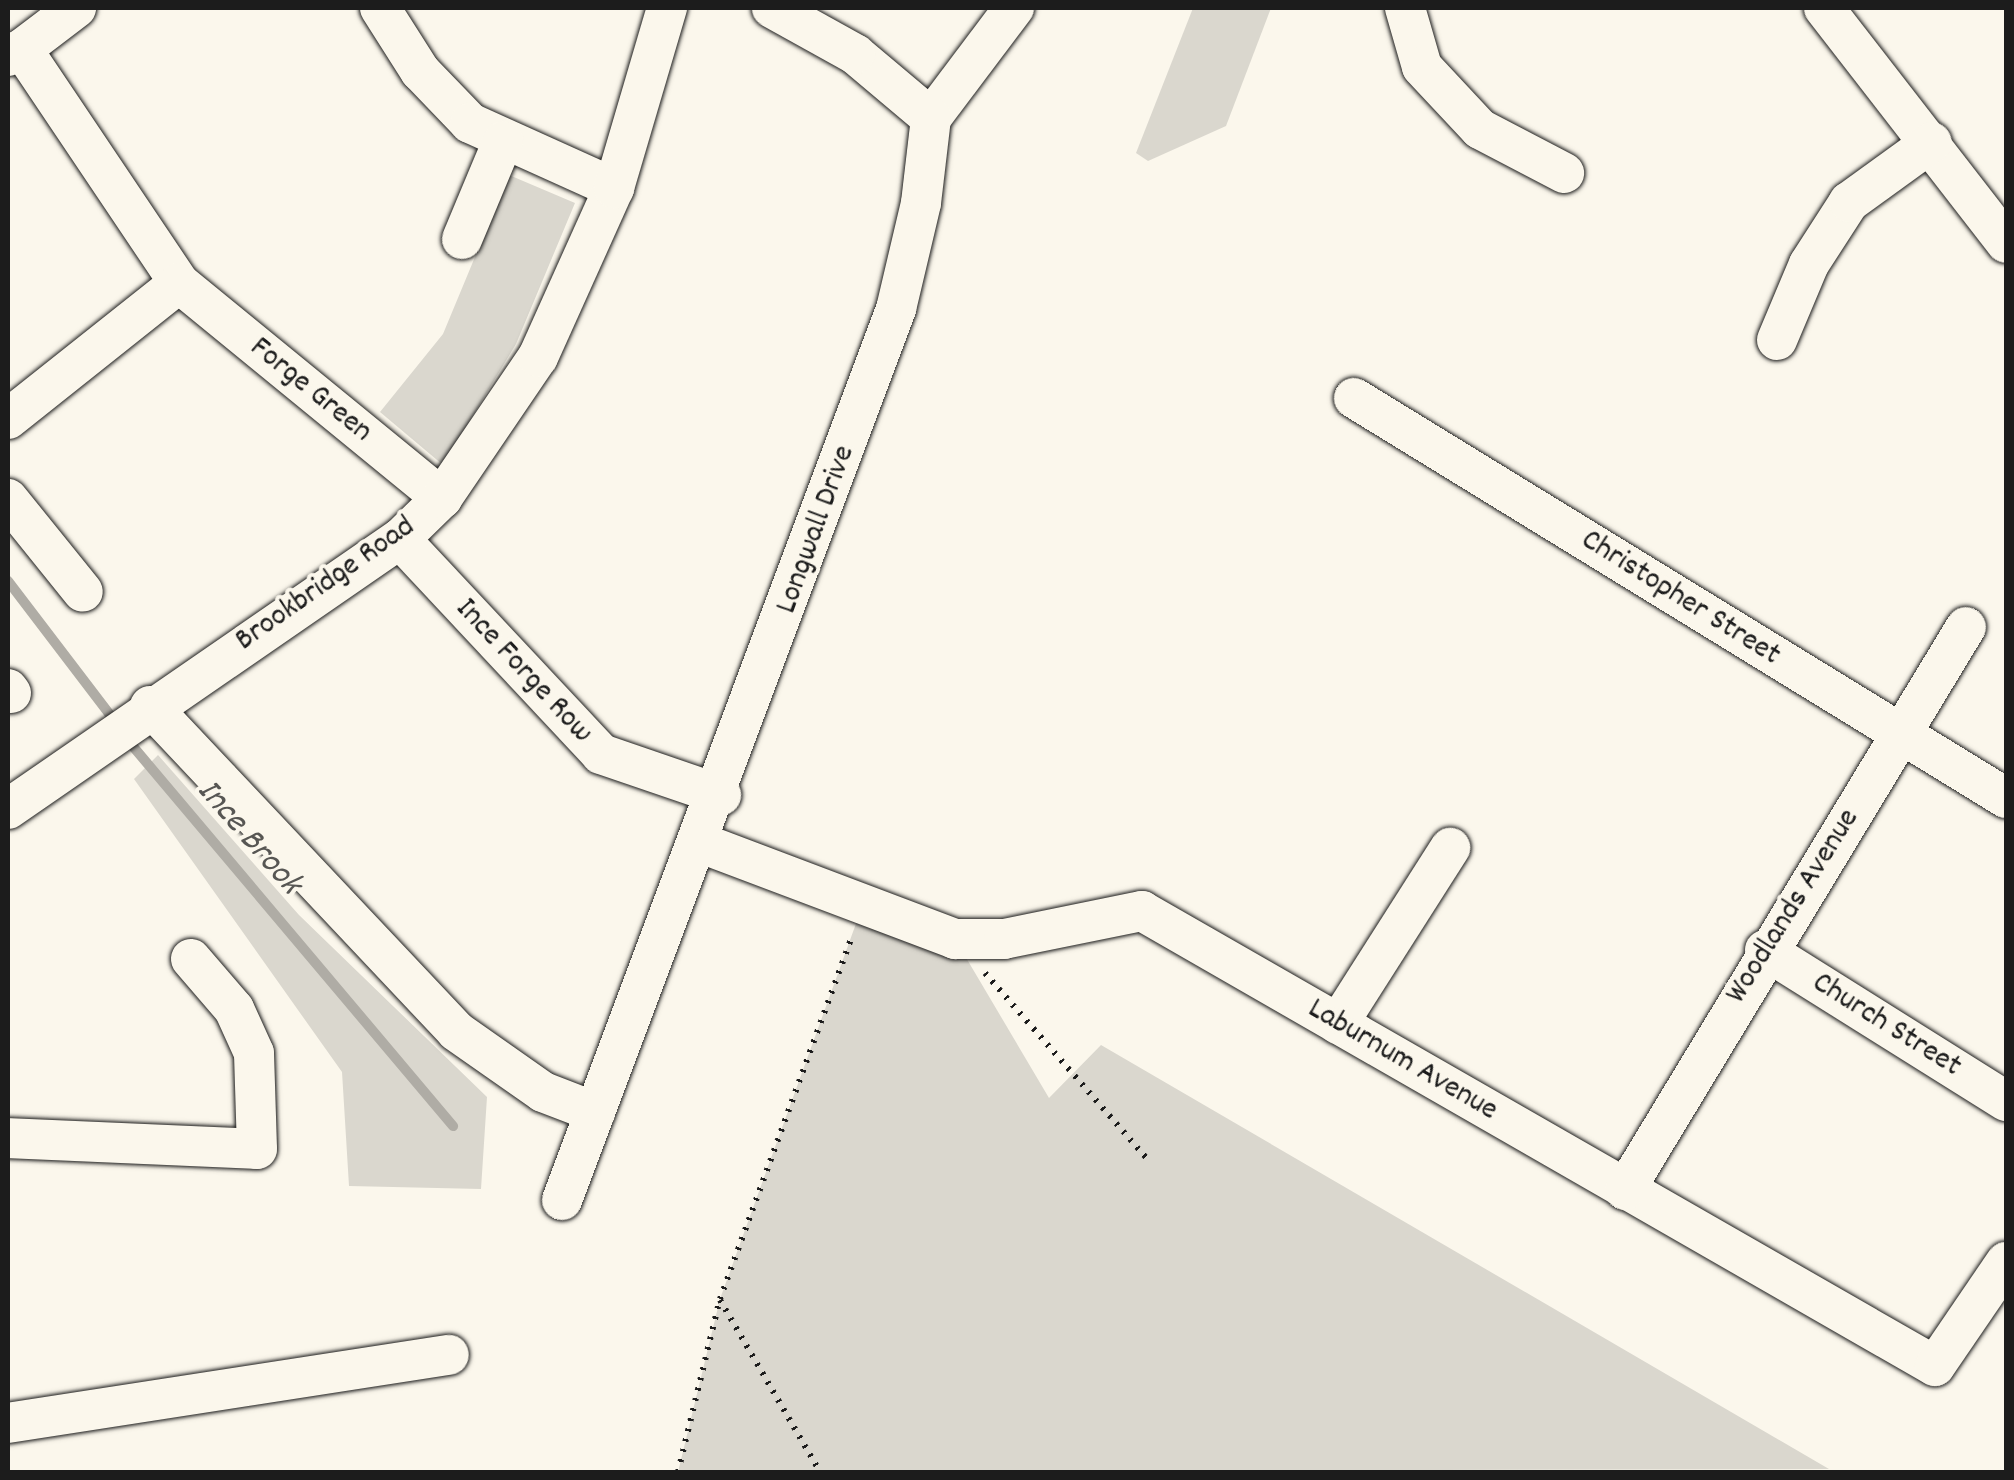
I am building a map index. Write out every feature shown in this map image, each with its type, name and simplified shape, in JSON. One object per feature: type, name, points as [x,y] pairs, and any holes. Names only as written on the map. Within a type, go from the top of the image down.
[{"type":"street","points":[[15,52],[76,8]]},
{"type":"street","points":[[380,8],[420,71],[470,123],[614,188]]},
{"type":"street","name":"Brookbridge Road","points":[[8,809],[143,712],[400,539],[442,498],[538,357],[614,188],[666,8]]},
{"type":"street","points":[[772,8],[854,54],[931,118],[1014,8]]},
{"type":"street","points":[[1405,8],[1422,67],[1480,129],[1564,173]]},
{"type":"street","points":[[1824,8],[1932,142],[2006,244]]},
{"type":"street","name":"Forge Green","points":[[15,52],[179,284],[442,498]]},
{"type":"street","name":"Longwall Drive","points":[[562,1200],[721,795],[896,309],[931,118]]},
{"type":"street","points":[[462,238],[503,141]]},
{"type":"street","points":[[1777,340],[1809,264],[1849,202],[1932,142]]},
{"type":"street","points":[[8,419],[179,284]]},
{"type":"street","name":"Christopher Street","points":[[1354,398],[2006,798]]},
{"type":"street","points":[[8,499],[83,592]]},
{"type":"street","name":"Ince Forge Row","points":[[400,539],[601,754],[721,795]]},
{"type":"street","name":"Woodlands Avenue","points":[[1624,1190],[1765,950],[1966,626]]},
{"type":"street","points":[[143,712],[456,1031],[543,1092],[595,1112]]},
{"type":"street","name":"Laburnum Avenue","points":[[701,843],[850,903],[955,939],[1004,939],[1142,911],[1935,1366],[2006,1262]]},
{"type":"street","points":[[1338,1024],[1450,848]]},
{"type":"street","name":"Church Street","points":[[1765,950],[2006,1101]]},
{"type":"street","points":[[8,1138],[256,1149],[254,1054],[234,1009],[191,959]]},
{"type":"street","points":[[8,1422],[449,1354]]},
{"type":"path","points":[[678,1472],[720,1299],[850,903]]},
{"type":"path","points":[[955,939],[1148,1158]]},
{"type":"path","points":[[720,1299],[820,1472]]},
{"type":"shaded area","points":[[1193,8],[1271,8],[1226,126],[1148,161],[1136,153]]},
{"type":"shaded area","points":[[509,175],[575,203],[516,344],[443,465],[380,412],[443,334]]},
{"type":"shaded area","points":[[158,755],[299,915],[487,1097],[481,1189],[349,1186],[342,1072],[134,779]]},
{"type":"shaded area","points":[[862,907],[955,939],[1049,1098],[1101,1045],[1829,1469],[678,1472],[720,1299]]},
{"type":"waterway","name":"Ince Brook","points":[[8,581],[116,723]]},
{"type":"waterway","name":"Ince Brook","points":[[125,737],[453,1126]]}]
